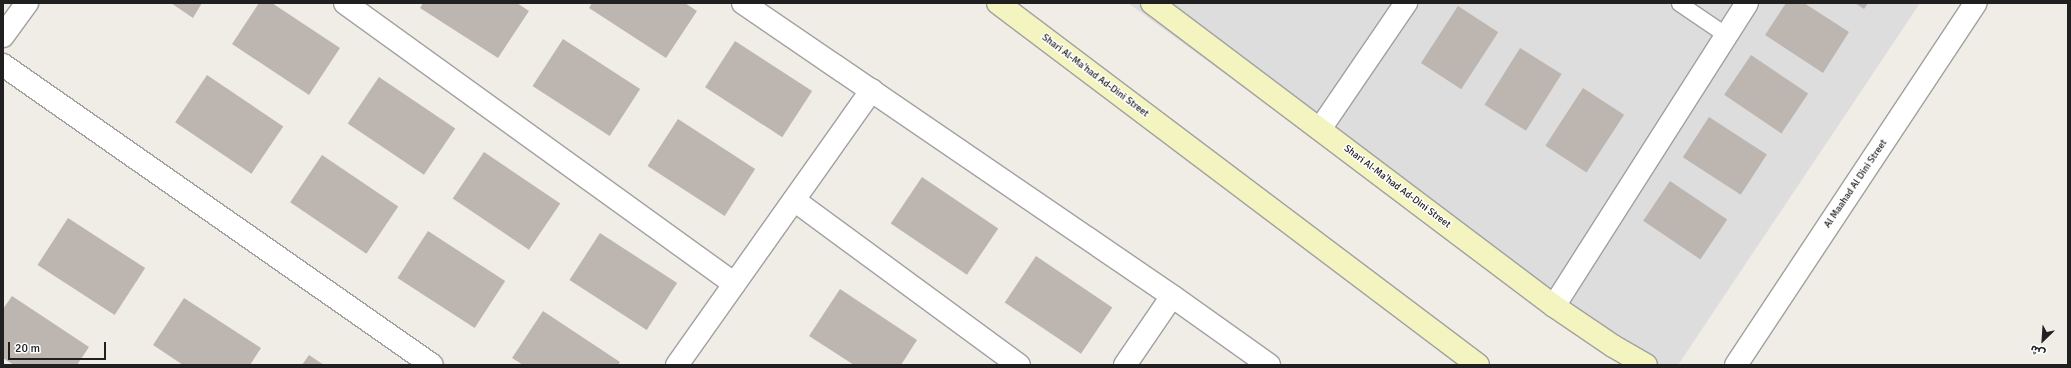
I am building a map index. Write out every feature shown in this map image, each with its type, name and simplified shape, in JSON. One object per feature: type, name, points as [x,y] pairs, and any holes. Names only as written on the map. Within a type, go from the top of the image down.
[{"type":"street","points":[[3,36],[27,3]]},
{"type":"street","points":[[345,3],[734,284]]},
{"type":"street","points":[[743,3],[1172,296],[1269,365]]},
{"type":"street","name":"Shari Al-Ma'had Ad-Dini Street","points":[[998,3],[1478,365]]},
{"type":"street","name":"Shari Al-Ma'had Ad-Dini Street","points":[[1153,3],[1554,306],[1613,346],[1646,365]]},
{"type":"street","points":[[1320,129],[1406,3]]},
{"type":"street","points":[[1554,306],[1747,3]]},
{"type":"street","name":"Al Maahad Al Dini Street","points":[[1736,365],[1976,3]]},
{"type":"street","points":[[3,65],[432,365]]},
{"type":"street","points":[[677,365],[872,90]]},
{"type":"street","points":[[794,200],[1019,365]]},
{"type":"street","points":[[1125,365],[1172,296]]},
{"type":"lane","points":[[1679,3],[1726,35]]},
{"type":"shaded area","points":[[1128,3],[1920,3],[1678,365],[1623,365]]},
{"type":"building","points":[[171,3],[202,3],[193,18]]},
{"type":"building","points":[[259,3],[272,3],[340,48],[309,95],[232,44]]},
{"type":"building","points":[[423,3],[517,3],[529,11],[498,58],[420,8]]},
{"type":"building","points":[[592,3],[685,3],[697,11],[666,58],[589,8]]},
{"type":"building","points":[[1786,3],[1804,3],[1849,32],[1823,73],[1765,35]]},
{"type":"building","points":[[1855,3],[1868,3],[1864,9]]},
{"type":"building","points":[[1458,6],[1498,32],[1461,89],[1421,63]]},
{"type":"building","points":[[563,39],[640,89],[610,136],[533,86]]},
{"type":"building","points":[[735,41],[812,91],[782,137],[705,87]]},
{"type":"building","points":[[1520,48],[1562,74],[1526,131],[1484,105]]},
{"type":"building","points":[[1751,55],[1808,94],[1781,133],[1724,95]]},
{"type":"building","points":[[207,75],[283,126],[251,174],[175,122]]},
{"type":"building","points":[[379,77],[455,128],[424,175],[348,123]]},
{"type":"building","points":[[1583,88],[1624,115],[1587,173],[1545,146]]},
{"type":"building","points":[[1709,117],[1767,155],[1741,195],[1683,157]]},
{"type":"building","points":[[678,119],[755,169],[725,216],[648,166]]},
{"type":"building","points":[[484,152],[560,203],[529,250],[453,198]]},
{"type":"building","points":[[322,155],[398,206],[366,254],[290,202]]},
{"type":"building","points":[[922,177],[998,228],[967,275],[891,223]]},
{"type":"building","points":[[1670,181],[1727,220],[1700,259],[1643,221]]},
{"type":"building","points":[[68,218],[145,268],[115,315],[38,265]]},
{"type":"building","points":[[428,231],[505,281],[475,328],[398,278]]},
{"type":"building","points":[[600,233],[677,283],[647,330],[570,280]]},
{"type":"building","points":[[1036,256],[1112,307],[1081,354],[1005,302]]},
{"type":"building","points":[[840,289],[917,340],[901,365],[854,365],[809,336]]},
{"type":"building","points":[[12,296],[89,347],[77,365],[14,365],[3,358],[3,309]]},
{"type":"building","points":[[184,298],[261,348],[250,365],[183,365],[153,345]]},
{"type":"building","points":[[543,311],[620,362],[618,365],[523,365],[512,358]]},
{"type":"building","points":[[309,355],[324,365],[302,365]]}]
